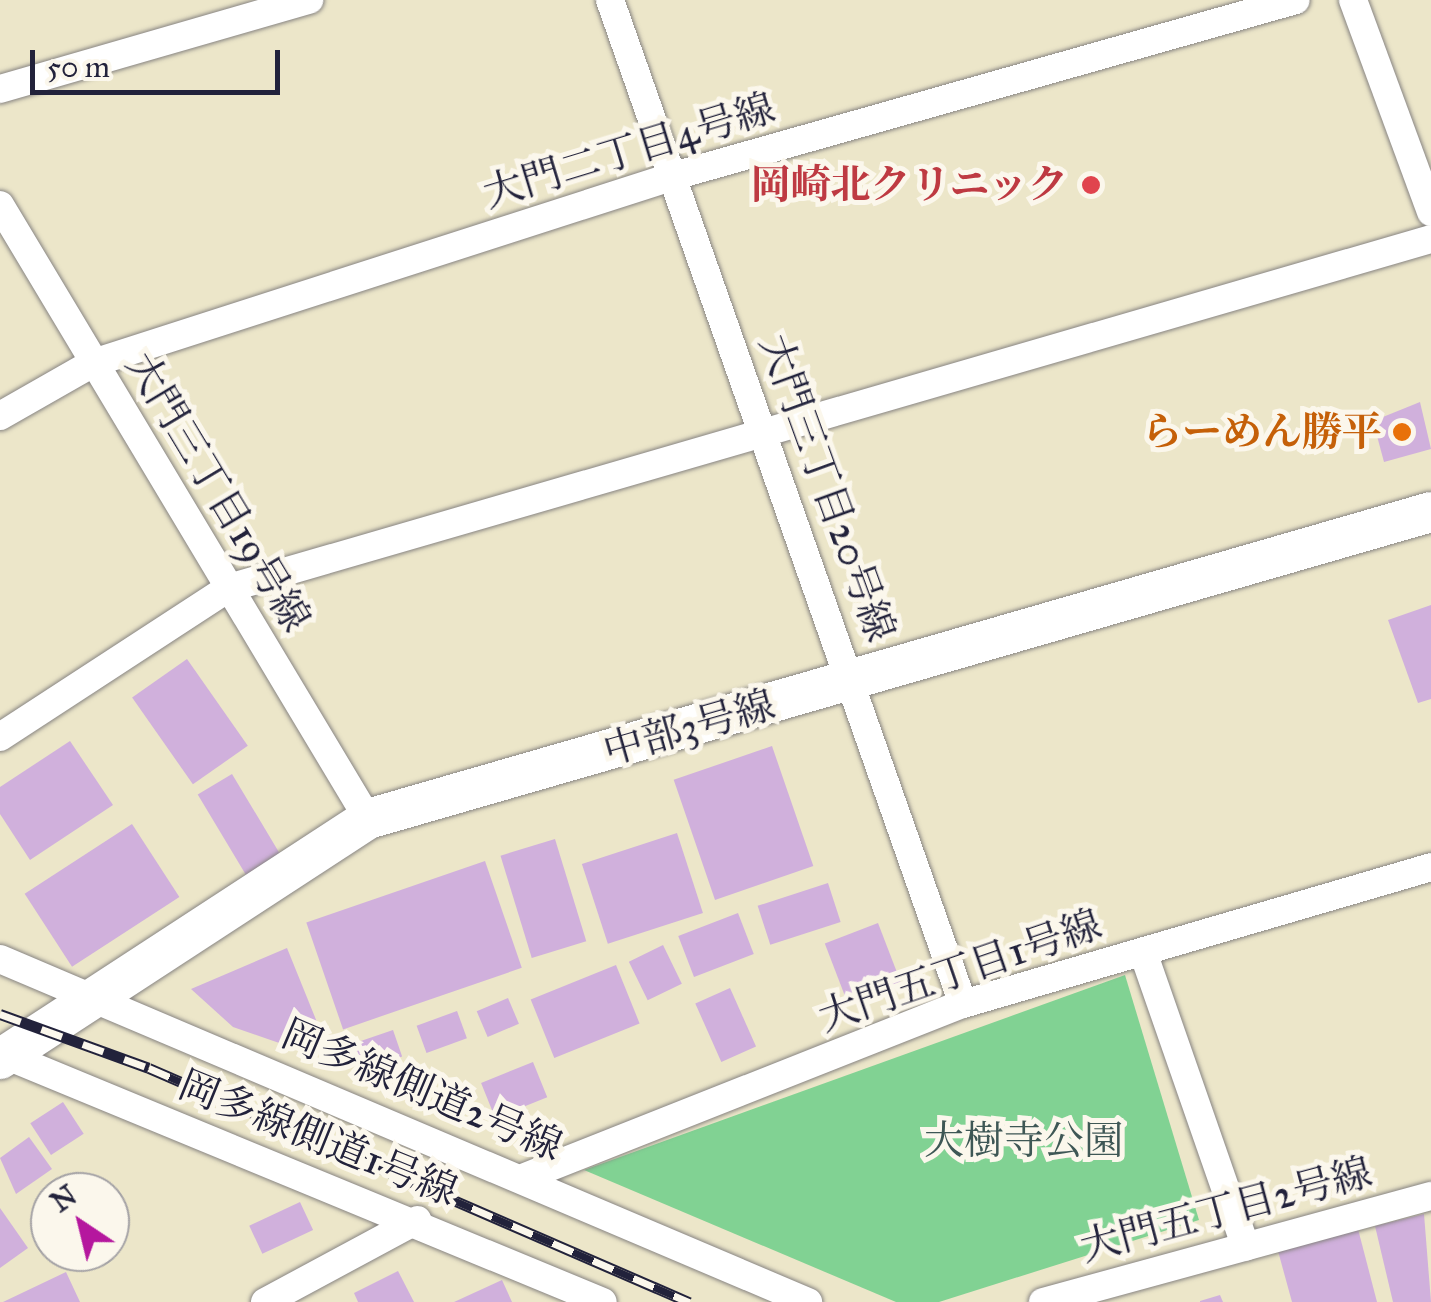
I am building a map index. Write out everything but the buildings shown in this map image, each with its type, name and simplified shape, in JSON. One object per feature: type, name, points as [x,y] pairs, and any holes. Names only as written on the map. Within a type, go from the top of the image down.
[{"type":"street","points":[[0,89],[309,0]]},
{"type":"street","name":"大門三丁目20号線","points":[[610,0],[854,682],[963,1004]]},
{"type":"street","name":"大門二丁目4号線","points":[[0,416],[93,363],[674,176],[1296,0]]},
{"type":"street","points":[[1353,0],[1431,212]]},
{"type":"street","name":"大門三丁目19号線","points":[[0,205],[368,819]]},
{"type":"street","points":[[0,737],[229,588],[1431,239]]},
{"type":"street","name":"中部3号線","points":[[2,1055],[368,819],[854,682],[1431,512]]},
{"type":"street","name":"大門五丁目1号線","points":[[524,1178],[963,1004],[1431,867]]},
{"type":"street","points":[[1143,952],[1246,1247]]},
{"type":"street","name":"岡多線側道2号線","points":[[0,959],[96,994],[808,1302]]},
{"type":"street","name":"岡多線側道1号線","points":[[2,1055],[417,1220],[604,1302]]},
{"type":"street","name":"大門五丁目2号線","points":[[1043,1302],[1431,1196]]},
{"type":"street","points":[[264,1302],[417,1220]]},
{"type":"green space","name":"大樹寺公園","points":[[1125,975],[1199,1220],[939,1302],[896,1302],[584,1170]]},
{"type":"railway","points":[[0,1014],[149,1068],[689,1302]]},
{"type":"place","name":"岡崎北クリニック","points":[[1091,185]]},
{"type":"place","name":"らーめん勝平","points":[[1402,432]]}]
